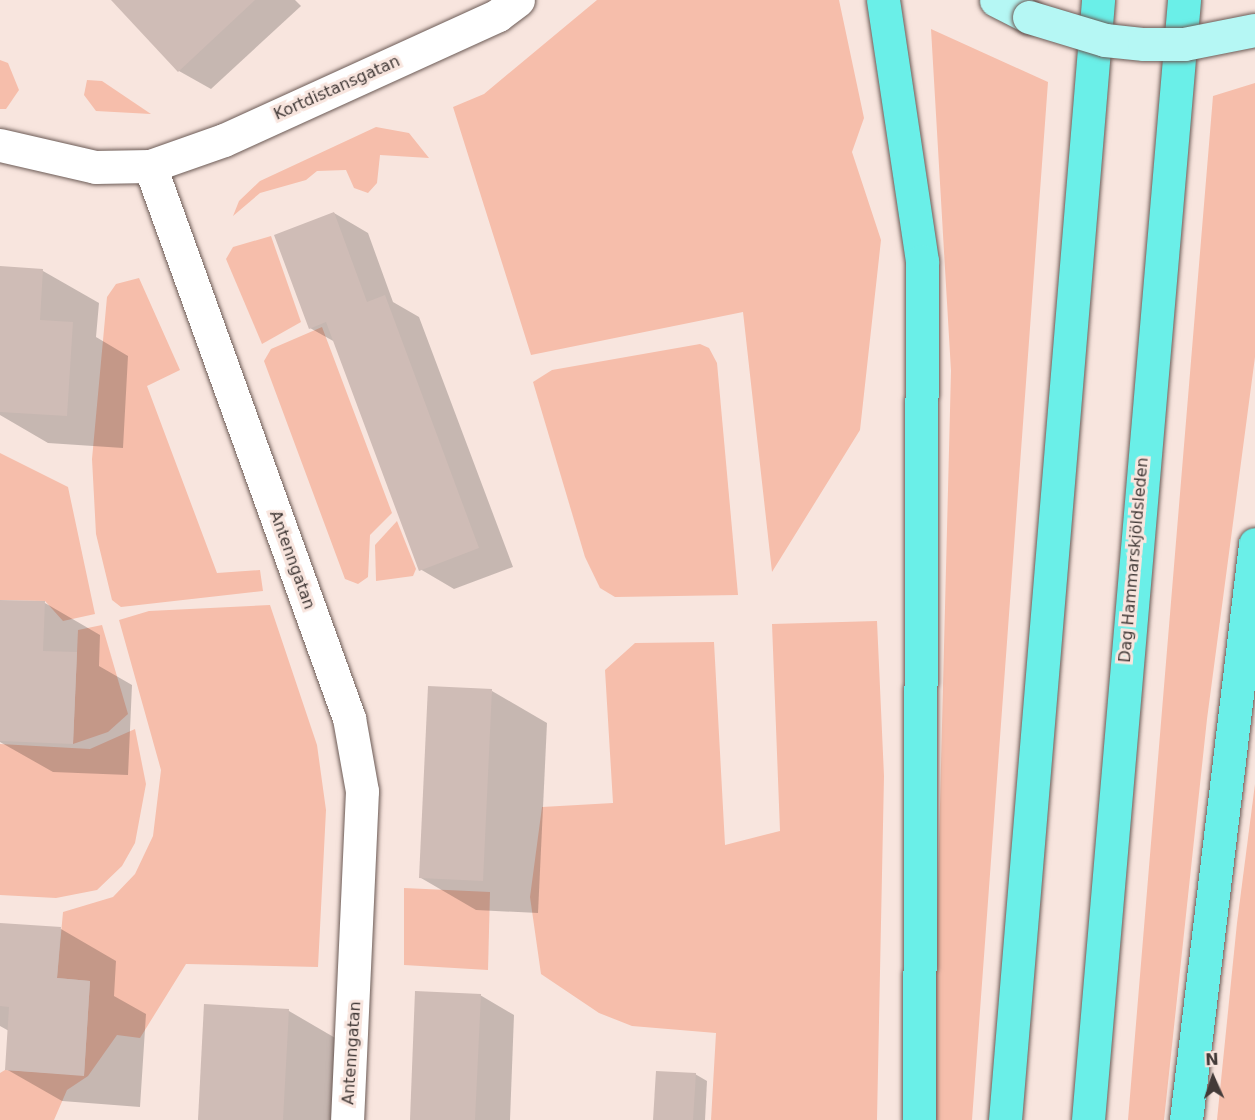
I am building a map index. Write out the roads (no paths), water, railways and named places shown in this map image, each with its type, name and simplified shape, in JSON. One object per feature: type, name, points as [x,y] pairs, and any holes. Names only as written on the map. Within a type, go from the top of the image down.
[{"type":"main road","points":[[883,0],[922,261],[919,1120]]},
{"type":"main road","points":[[1005,1120],[1098,0]]},
{"type":"main road","name":"Dag Hammarskjöldsleden","points":[[1088,1120],[1184,0]]},
{"type":"main road","points":[[1186,1120],[1255,544]]},
{"type":"street","name":"Kortdistansgatan","points":[[150,166],[234,135],[498,15],[518,0]]},
{"type":"street","points":[[996,0],[1029,17],[1105,40],[1144,44],[1184,44],[1255,30]]},
{"type":"street","points":[[0,145],[95,167],[150,166]]},
{"type":"street","name":"Antenngatan","points":[[150,166],[349,718],[362,791],[347,1120]]}]
